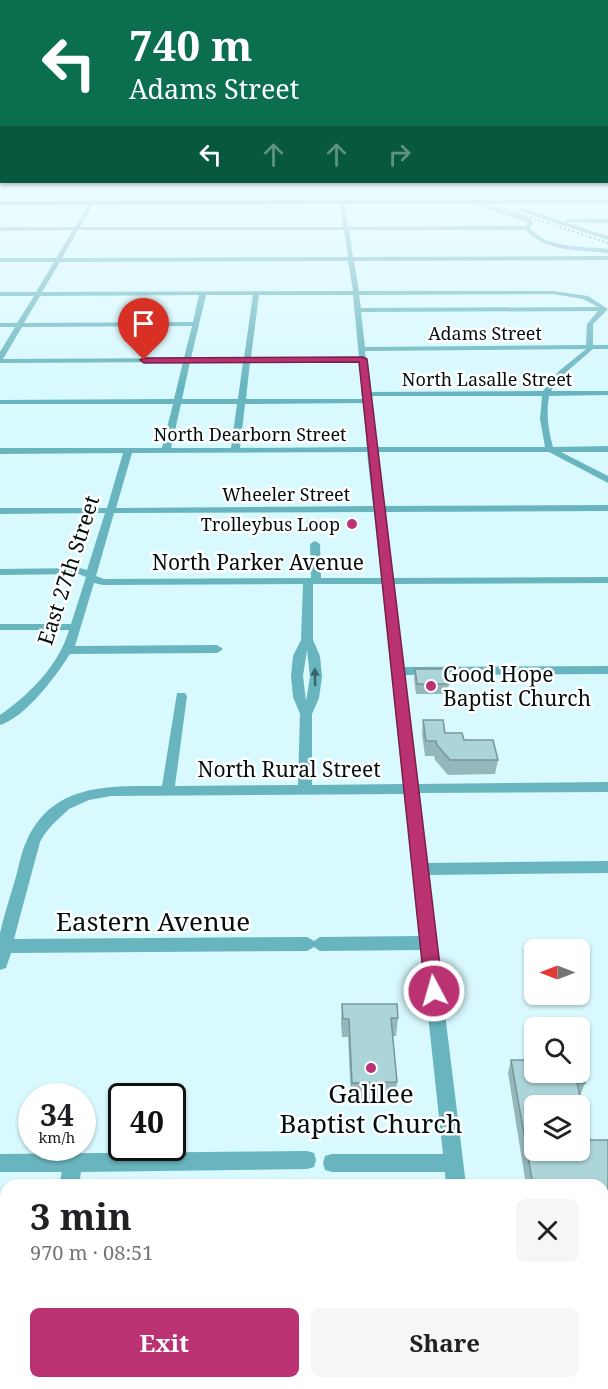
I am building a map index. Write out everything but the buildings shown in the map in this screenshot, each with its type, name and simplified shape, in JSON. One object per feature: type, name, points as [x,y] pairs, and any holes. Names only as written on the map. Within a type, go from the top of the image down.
[{"type":"street","points":[[0,359],[61,257]]},
{"type":"street","points":[[0,260],[608,258]]},
{"type":"street","points":[[351,259],[455,1179]]},
{"type":"street","points":[[166,451],[203,293]]},
{"type":"street","points":[[235,450],[255,293]]},
{"type":"street","points":[[0,294],[556,293],[588,299],[605,309]]},
{"type":"street","points":[[358,310],[605,309]]},
{"type":"street","points":[[605,309],[590,324],[590,348],[550,386],[546,394],[544,421],[550,449],[608,480]]},
{"type":"street","points":[[0,325],[196,324]]},
{"type":"street","name":"Adams Street","points":[[0,359],[247,360],[362,354],[608,347]]},
{"type":"street","name":"North Lasalle Street","points":[[0,402],[177,402],[608,393]]},
{"type":"street","name":"North Dearborn Street","points":[[0,452],[608,449]]},
{"type":"street","name":"East 27th Street","points":[[0,721],[33,694],[53,673],[67,650],[76,627],[128,451]]},
{"type":"street","name":"Wheeler Street","points":[[0,511],[608,508]]},
{"type":"street","points":[[305,790],[306,714],[301,705],[296,679],[301,646],[306,640],[315,544]]},
{"type":"street","name":"North Parker Avenue","points":[[0,572],[78,571],[101,582],[608,580]]},
{"type":"street","points":[[0,627],[76,627]]},
{"type":"street","points":[[306,640],[312,646],[317,678],[312,706],[306,714]]},
{"type":"street","points":[[67,650],[217,649]]},
{"type":"street","points":[[397,671],[608,670]]},
{"type":"street","points":[[168,790],[181,696]]},
{"type":"street","name":"North Rural Street","points":[[2,946],[38,830],[63,805],[92,794],[111,791],[168,790],[608,787]]},
{"type":"street","points":[[420,869],[608,867]]},
{"type":"street","name":"Eastern Avenue","points":[[2,946],[429,943]]},
{"type":"street","points":[[0,963],[2,946]]},
{"type":"street","points":[[0,1163],[307,1160]]},
{"type":"street","points":[[70,1179],[73,1162]]},
{"type":"street","points":[[332,1163],[453,1163]]},
{"type":"place","name":"Trolleybus Loop","points":[[352,524]]},
{"type":"place","name":"Good Hope Baptist Church","points":[[431,686]]},
{"type":"place","name":"Galilee Baptist Church","points":[[371,1068]]},
{"type":"route","points":[[144,360],[363,359],[434,991]]}]
